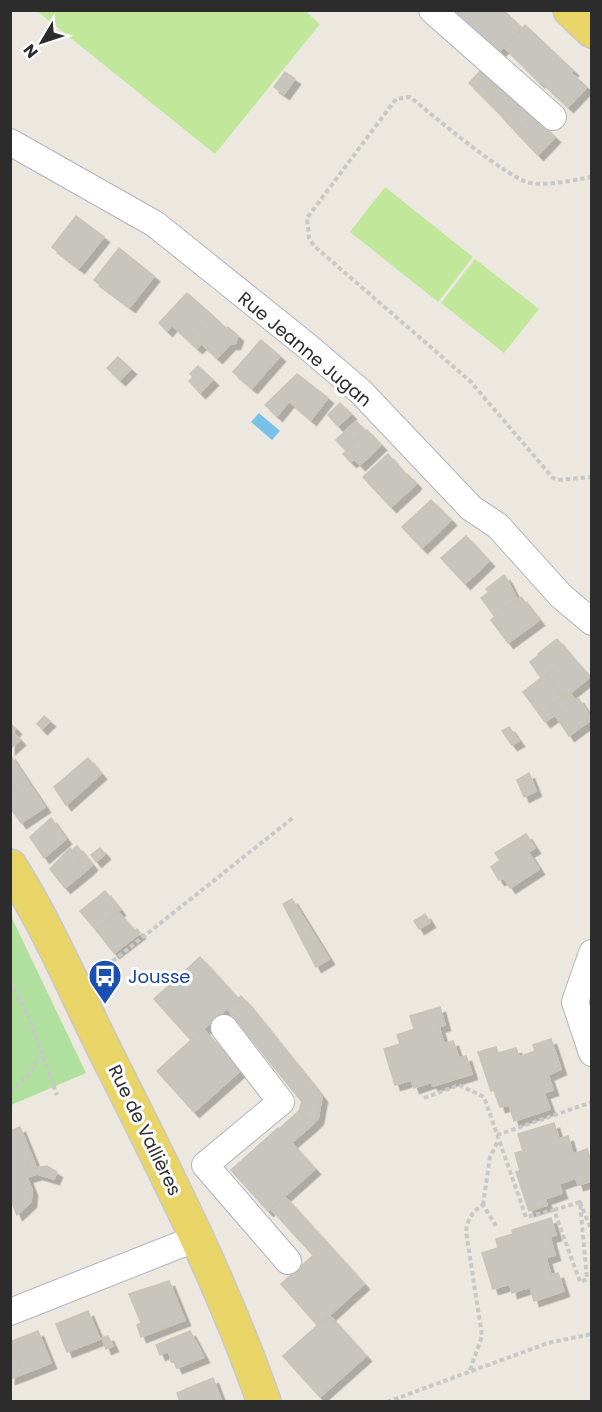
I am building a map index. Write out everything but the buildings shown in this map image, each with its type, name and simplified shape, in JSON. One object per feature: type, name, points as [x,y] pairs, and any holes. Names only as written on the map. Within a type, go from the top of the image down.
[{"type":"main road","points":[[570,10],[591,31]]},
{"type":"main road","name":"Rue de Vallières","points":[[10,866],[73,986],[171,1183],[223,1294],[264,1401]]},
{"type":"street","points":[[432,10],[553,117]]},
{"type":"street","name":"Rue Jeanne Jugan","points":[[10,142],[155,224],[307,346],[362,392],[471,508],[498,526],[561,596],[591,622]]},
{"type":"street","points":[[590,962],[575,1002],[591,1053]]},
{"type":"street","points":[[171,1183],[205,1166],[281,1102],[225,1028]]},
{"type":"street","points":[[205,1166],[288,1261]]},
{"type":"street","points":[[10,1312],[197,1238]]},
{"type":"path","points":[[591,177],[549,184],[528,183],[505,170],[410,97],[404,96],[396,99],[307,218],[307,226],[314,246],[470,381],[553,478],[558,480],[591,477]]},
{"type":"path","points":[[73,986],[94,976],[294,817]]},
{"type":"path","points":[[10,982],[28,1015],[40,1055],[57,1095]]},
{"type":"path","points":[[10,1092],[29,1074],[40,1055]]},
{"type":"path","points":[[424,1098],[459,1085],[484,1097],[526,1217],[580,1202]]},
{"type":"path","points":[[497,1134],[591,1102]]},
{"type":"path","points":[[496,1226],[483,1205],[490,1157],[499,1140]]},
{"type":"path","points":[[554,1210],[580,1282],[587,1279],[580,1202]]},
{"type":"path","points":[[580,1202],[591,1232]]},
{"type":"path","points":[[470,1370],[482,1336],[466,1231],[474,1210],[483,1205]]},
{"type":"path","points":[[387,1401],[548,1343],[591,1334]]},
{"type":"green space","points":[[304,10],[320,24],[215,154],[37,11]]},
{"type":"green space","points":[[385,187],[473,257],[438,302],[350,232]]},
{"type":"green space","points":[[475,259],[539,309],[504,353],[441,303]]},
{"type":"green space","points":[[10,914],[86,1073],[11,1105],[10,1105]]},
{"type":"water","points":[[259,413],[280,431],[272,440],[251,422]]},
{"type":"place","name":"Jousse","points":[[105,1005]]}]
